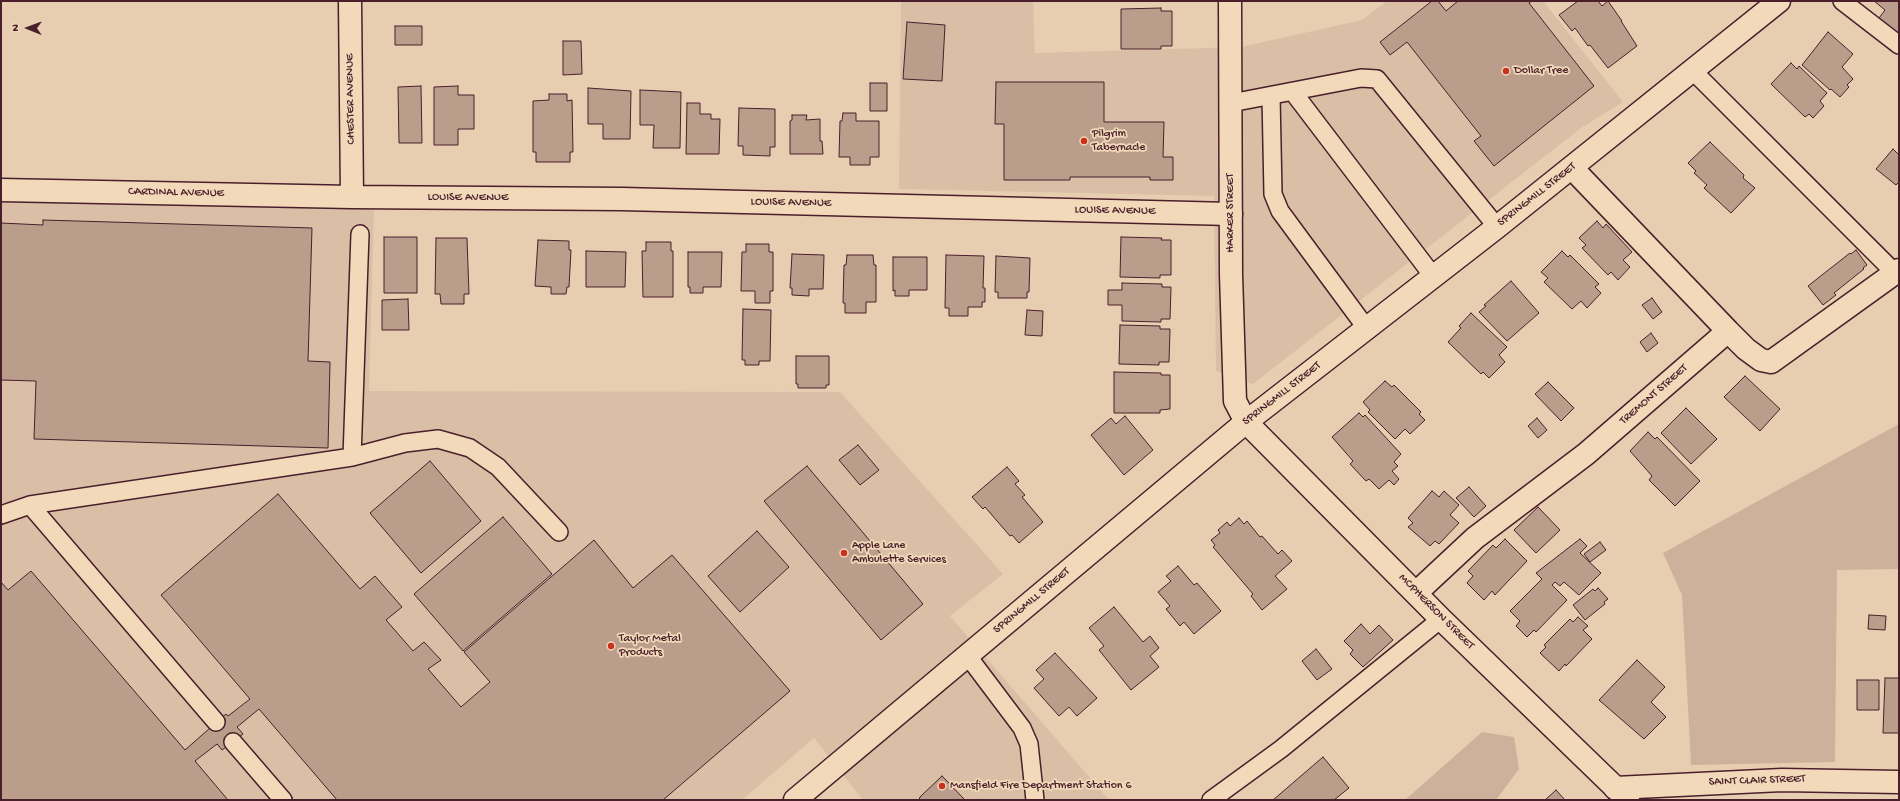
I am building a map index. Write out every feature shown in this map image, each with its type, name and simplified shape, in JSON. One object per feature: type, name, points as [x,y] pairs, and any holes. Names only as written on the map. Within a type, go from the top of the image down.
[{"type":"street","name":"CHESTER AVENUE","points":[[350,1],[352,197]]},
{"type":"street","name":"HARKER STREET","points":[[1230,1],[1233,363],[1235,401],[1246,422]]},
{"type":"street","name":"SPRINGMILL STREET","points":[[795,800],[1246,422],[1572,168],[1779,1]]},
{"type":"street","points":[[1572,168],[1728,331],[1746,349],[1761,360],[1771,362],[1897,272]]},
{"type":"street","name":"CARDINAL AVENUE","points":[[1,190],[352,197]]},
{"type":"street","name":"LOUISE AVENUE","points":[[352,197],[622,199],[1231,214]]},
{"type":"street","name":"TREMONT STREET","points":[[1416,593],[1475,538],[1586,454],[1728,331]]},
{"type":"street","name":"MCPHERSON STREET","points":[[1246,422],[1441,619],[1621,794]]},
{"type":"street","name":"SAINT CLAIR STREET","points":[[1621,794],[1782,780],[1899,782]]},
{"type":"lane","points":[[1842,1],[1899,45]]},
{"type":"lane","points":[[1694,71],[1897,272]]},
{"type":"lane","points":[[1231,103],[1361,78],[1377,79],[1497,227]]},
{"type":"lane","points":[[1293,92],[1433,276]]},
{"type":"lane","points":[[1272,96],[1273,194],[1280,211],[1367,329]]},
{"type":"lane","points":[[352,457],[360,234]]},
{"type":"lane","points":[[1,515],[30,505],[352,457],[406,443],[438,438],[470,448],[498,467],[559,532]]},
{"type":"lane","points":[[30,505],[216,722]]},
{"type":"lane","points":[[1212,800],[1281,749],[1441,619]]},
{"type":"lane","points":[[967,655],[1022,728],[1029,744],[1034,800]]},
{"type":"lane","points":[[233,742],[283,800]]},
{"type":"shaded area","points":[[901,1],[1033,1],[1035,53],[1241,47],[1362,20],[1387,1],[1543,1],[1623,102],[1581,128],[1253,384],[1216,371],[1214,196],[899,189]]},
{"type":"shaded area","points":[[1,201],[374,206],[369,391],[840,392],[1003,574],[950,616],[1109,800],[863,800],[814,738],[742,800],[1,800]]},
{"type":"shaded area","points":[[1899,424],[1899,569],[1837,570],[1835,762],[1691,765],[1682,595],[1663,553]]},
{"type":"shaded area","points":[[1482,732],[1514,737],[1519,769],[1496,800],[1405,800]]},
{"type":"building","name":"Dollar Tree","points":[[1432,1],[1438,1],[1446,11],[1458,1],[1532,1],[1529,3],[1594,86],[1494,166],[1474,141],[1481,136],[1407,42],[1390,55],[1380,42]]},
{"type":"building","points":[[1578,1],[1598,1],[1602,6],[1608,1],[1637,46],[1608,68],[1590,45],[1588,46],[1575,28],[1572,31],[1559,15]]},
{"type":"building","points":[[1874,1],[1899,1],[1899,34],[1879,18],[1885,10]]},
{"type":"building","points":[[1161,8],[1161,11],[1172,11],[1172,46],[1161,46],[1161,49],[1121,49],[1121,9]]},
{"type":"building","points":[[907,22],[945,25],[942,81],[903,79]]},
{"type":"building","points":[[395,26],[422,26],[422,45],[395,45]]},
{"type":"building","points":[[1828,32],[1853,54],[1842,67],[1853,79],[1847,85],[1849,87],[1840,97],[1802,65]]},
{"type":"building","points":[[563,41],[581,41],[582,74],[563,75]]},
{"type":"building","points":[[1791,63],[1797,69],[1799,66],[1827,93],[1820,101],[1824,106],[1813,118],[1809,114],[1805,117],[1771,84]]},
{"type":"building","name":"Pilgrim Tabernacle","points":[[996,82],[1104,82],[1104,122],[1164,122],[1163,157],[1173,157],[1173,180],[1150,180],[1150,177],[1070,177],[1070,180],[1004,180],[1004,124],[995,124]]},
{"type":"building","points":[[870,83],[887,83],[887,111],[870,111]]},
{"type":"building","points":[[421,86],[422,143],[399,143],[398,87]]},
{"type":"building","points":[[458,86],[458,95],[474,95],[474,129],[458,129],[458,145],[434,145],[434,87]]},
{"type":"building","points":[[588,88],[631,91],[630,139],[603,139],[603,124],[588,124]]},
{"type":"building","points":[[640,90],[681,92],[680,148],[653,148],[654,125],[640,125]]},
{"type":"building","points":[[549,94],[567,94],[567,101],[572,100],[573,152],[570,152],[570,162],[536,162],[536,152],[533,152],[533,101],[549,100]]},
{"type":"building","points":[[687,103],[700,103],[700,114],[711,114],[711,119],[720,119],[719,154],[686,154]]},
{"type":"building","points":[[739,108],[775,109],[775,147],[770,147],[770,156],[743,155],[743,146],[738,146]]},
{"type":"building","points":[[843,113],[856,113],[856,121],[879,121],[879,157],[870,157],[870,165],[850,165],[850,157],[839,157],[840,121],[842,121]]},
{"type":"building","points":[[792,115],[807,115],[806,120],[820,119],[820,141],[822,141],[823,154],[790,154],[790,121],[792,120]]},
{"type":"building","points":[[1710,142],[1744,175],[1743,178],[1755,188],[1731,213],[1704,188],[1707,185],[1694,173],[1696,171],[1688,163]]},
{"type":"building","points":[[1893,149],[1899,155],[1899,182],[1896,185],[1876,169]]},
{"type":"building","points":[[43,220],[312,228],[308,361],[330,362],[328,448],[34,439],[36,381],[1,380],[1,223],[43,225]]},
{"type":"building","points":[[1597,221],[1603,228],[1606,224],[1632,252],[1623,260],[1630,267],[1618,280],[1611,272],[1608,275],[1582,248],[1586,245],[1579,238]]},
{"type":"building","points":[[384,237],[417,237],[417,293],[384,293]]},
{"type":"building","points":[[1121,237],[1162,238],[1161,240],[1171,240],[1171,275],[1160,275],[1160,278],[1120,277]]},
{"type":"building","points":[[436,238],[467,238],[469,294],[464,294],[464,304],[441,304],[440,294],[435,294]]},
{"type":"building","points":[[538,240],[569,241],[569,250],[571,250],[569,287],[567,287],[566,294],[551,294],[551,287],[535,286]]},
{"type":"building","points":[[646,242],[671,242],[671,251],[673,251],[673,297],[643,297],[642,251],[646,251]]},
{"type":"building","points":[[746,244],[769,244],[769,252],[773,252],[773,291],[770,291],[770,303],[755,303],[755,291],[741,291],[742,252],[746,252]]},
{"type":"building","points":[[1856,250],[1867,265],[1834,293],[1836,295],[1823,305],[1808,286]]},
{"type":"building","points":[[586,251],[626,252],[625,287],[586,287]]},
{"type":"building","points":[[1562,251],[1568,257],[1570,255],[1599,284],[1595,287],[1601,293],[1587,308],[1581,301],[1572,309],[1544,282],[1548,278],[1541,272]]},
{"type":"building","points":[[688,252],[722,252],[721,287],[703,287],[703,293],[690,293],[690,287],[688,287]]},
{"type":"building","points":[[792,254],[824,255],[823,289],[809,289],[809,296],[792,295],[792,288],[790,288]]},
{"type":"building","points":[[847,255],[873,255],[874,265],[876,265],[876,302],[866,302],[866,313],[845,313],[845,303],[843,303],[844,265],[846,265]]},
{"type":"building","points":[[946,255],[984,256],[983,288],[985,288],[985,302],[982,302],[982,307],[968,307],[968,316],[949,316],[949,308],[945,308]]},
{"type":"building","points":[[996,256],[1030,258],[1029,292],[1027,292],[1027,298],[998,298],[998,292],[995,292]]},
{"type":"building","points":[[893,257],[927,257],[927,290],[909,290],[909,296],[895,296],[895,290],[893,291]]},
{"type":"building","points":[[1511,281],[1539,313],[1507,341],[1479,312],[1486,306],[1484,305]]},
{"type":"building","points":[[1122,283],[1162,284],[1162,287],[1171,287],[1170,319],[1161,319],[1161,322],[1122,321],[1122,305],[1108,305],[1108,290],[1122,290]]},
{"type":"building","points":[[1652,298],[1662,312],[1653,319],[1642,305]]},
{"type":"building","points":[[408,299],[409,330],[382,330],[382,300]]},
{"type":"building","points":[[743,309],[771,310],[770,361],[759,361],[759,365],[745,365],[745,360],[742,360]]},
{"type":"building","points":[[1027,310],[1043,311],[1042,336],[1025,335]]},
{"type":"building","points":[[1471,313],[1507,347],[1499,355],[1505,362],[1489,378],[1483,372],[1481,374],[1448,342],[1461,328],[1459,326]]},
{"type":"building","points":[[1120,325],[1160,326],[1160,329],[1170,329],[1169,362],[1159,362],[1159,365],[1119,364]]},
{"type":"building","points":[[1651,333],[1658,343],[1647,352],[1640,342]]},
{"type":"building","points":[[796,356],[829,356],[829,385],[826,385],[826,388],[798,388],[798,384],[796,384]]},
{"type":"building","points":[[1114,372],[1161,373],[1161,375],[1170,375],[1170,409],[1160,410],[1160,413],[1114,413]]},
{"type":"building","points":[[1745,376],[1780,409],[1760,431],[1724,397]]},
{"type":"building","points":[[1385,381],[1392,387],[1394,385],[1421,412],[1419,414],[1425,420],[1410,434],[1405,429],[1395,439],[1368,412],[1370,410],[1363,402]]},
{"type":"building","points":[[1548,382],[1574,408],[1561,421],[1535,394]]},
{"type":"building","points":[[1686,408],[1717,439],[1691,464],[1661,433]]},
{"type":"building","points":[[1359,413],[1363,417],[1365,415],[1401,454],[1394,462],[1398,466],[1392,471],[1399,479],[1394,485],[1389,480],[1379,489],[1369,479],[1366,481],[1350,464],[1353,461],[1332,437]]},
{"type":"building","points":[[1125,416],[1153,450],[1124,475],[1091,435],[1111,418],[1116,424]]},
{"type":"building","points":[[1537,418],[1547,430],[1538,438],[1528,426]]},
{"type":"building","points":[[1648,432],[1655,439],[1657,437],[1700,481],[1675,506],[1649,480],[1652,476],[1630,451]]},
{"type":"building","points":[[858,445],[879,470],[860,485],[839,460]]},
{"type":"building","points":[[430,461],[481,521],[421,573],[370,513]]},
{"type":"building","name":"Apple Lane Ambulette Services","points":[[807,466],[923,604],[881,640],[764,501]]},
{"type":"building","points":[[1007,467],[1019,481],[1015,484],[1025,495],[1022,497],[1043,522],[1019,543],[1012,535],[1010,536],[985,507],[983,509],[972,497]]},
{"type":"building","points":[[1469,487],[1486,506],[1474,517],[1456,498]]},
{"type":"building","points":[[1432,491],[1439,497],[1444,491],[1459,505],[1450,515],[1459,523],[1439,544],[1435,541],[1430,546],[1408,527],[1413,523],[1408,518]]},
{"type":"building","name":"Taylor Metal Products","points":[[278,494],[360,589],[375,576],[402,607],[386,620],[413,651],[424,642],[441,660],[428,669],[461,707],[490,682],[464,652],[594,540],[633,588],[672,555],[790,691],[663,800],[337,800],[259,709],[237,727],[243,734],[222,750],[217,744],[195,761],[228,800],[1,800],[1,582],[8,590],[31,571],[185,750],[226,714],[228,716],[250,699],[161,595]]},
{"type":"building","points":[[1538,507],[1560,530],[1536,553],[1514,530]]},
{"type":"building","points":[[503,517],[552,574],[463,651],[414,594]]},
{"type":"building","points":[[1239,518],[1244,524],[1247,521],[1260,537],[1262,536],[1278,554],[1282,550],[1292,561],[1275,576],[1287,589],[1262,610],[1251,596],[1253,594],[1213,547],[1215,545],[1211,540],[1220,533],[1218,530],[1227,522],[1230,526]]},
{"type":"building","points":[[757,531],[789,567],[740,612],[708,576]]},
{"type":"building","points":[[1505,539],[1527,561],[1495,595],[1492,591],[1484,600],[1467,583],[1473,576],[1468,571],[1493,545],[1496,548]]},
{"type":"building","points":[[1580,539],[1587,546],[1580,553],[1601,573],[1579,595],[1564,582],[1560,586],[1555,582],[1552,585],[1567,600],[1536,632],[1534,630],[1527,637],[1516,626],[1520,621],[1510,611],[1542,579],[1536,573]]},
{"type":"building","points":[[1600,542],[1606,550],[1590,562],[1584,554]]},
{"type":"building","points":[[1178,566],[1194,585],[1197,583],[1221,611],[1194,634],[1184,622],[1180,626],[1166,609],[1170,606],[1158,592],[1171,581],[1166,576]]},
{"type":"building","points":[[1598,588],[1608,599],[1604,602],[1605,604],[1585,620],[1573,605],[1593,589],[1595,591]]},
{"type":"building","points":[[1114,607],[1143,642],[1150,636],[1159,648],[1150,656],[1159,667],[1131,690],[1099,650],[1104,646],[1089,628]]},
{"type":"building","points":[[1869,615],[1886,616],[1885,630],[1868,629]]},
{"type":"building","points":[[1578,617],[1588,626],[1583,630],[1592,639],[1566,666],[1565,664],[1559,671],[1540,653],[1546,647],[1544,645],[1570,619],[1573,622]]},
{"type":"building","points":[[1361,624],[1370,634],[1379,625],[1393,640],[1363,667],[1350,654],[1353,650],[1344,641]]},
{"type":"building","points":[[1316,649],[1332,669],[1317,680],[1302,661]]},
{"type":"building","points":[[1055,653],[1097,698],[1077,716],[1069,707],[1059,716],[1034,688],[1044,679],[1036,670]]},
{"type":"building","points":[[1637,660],[1665,687],[1651,702],[1666,717],[1644,739],[1599,700]]},
{"type":"building","points":[[1885,678],[1899,678],[1899,733],[1883,733]]},
{"type":"building","points":[[1857,680],[1879,680],[1879,710],[1857,710]]},
{"type":"building","points":[[1323,757],[1349,788],[1334,800],[1273,800]]},
{"type":"building","name":"Mansfield Fire Department Station 6","points":[[942,776],[965,800],[919,800],[920,797]]},
{"type":"building","points":[[1556,790],[1565,800],[1545,800]]},
{"type":"place","name":"Dollar Tree","points":[[1506,71]]},
{"type":"place","name":"Pilgrim Tabernacle","points":[[1084,141]]},
{"type":"place","name":"Apple Lane Ambulette Services","points":[[844,553]]},
{"type":"place","name":"Taylor Metal Products","points":[[611,646]]},
{"type":"place","name":"Mansfield Fire Department Station 6","points":[[942,786]]}]
